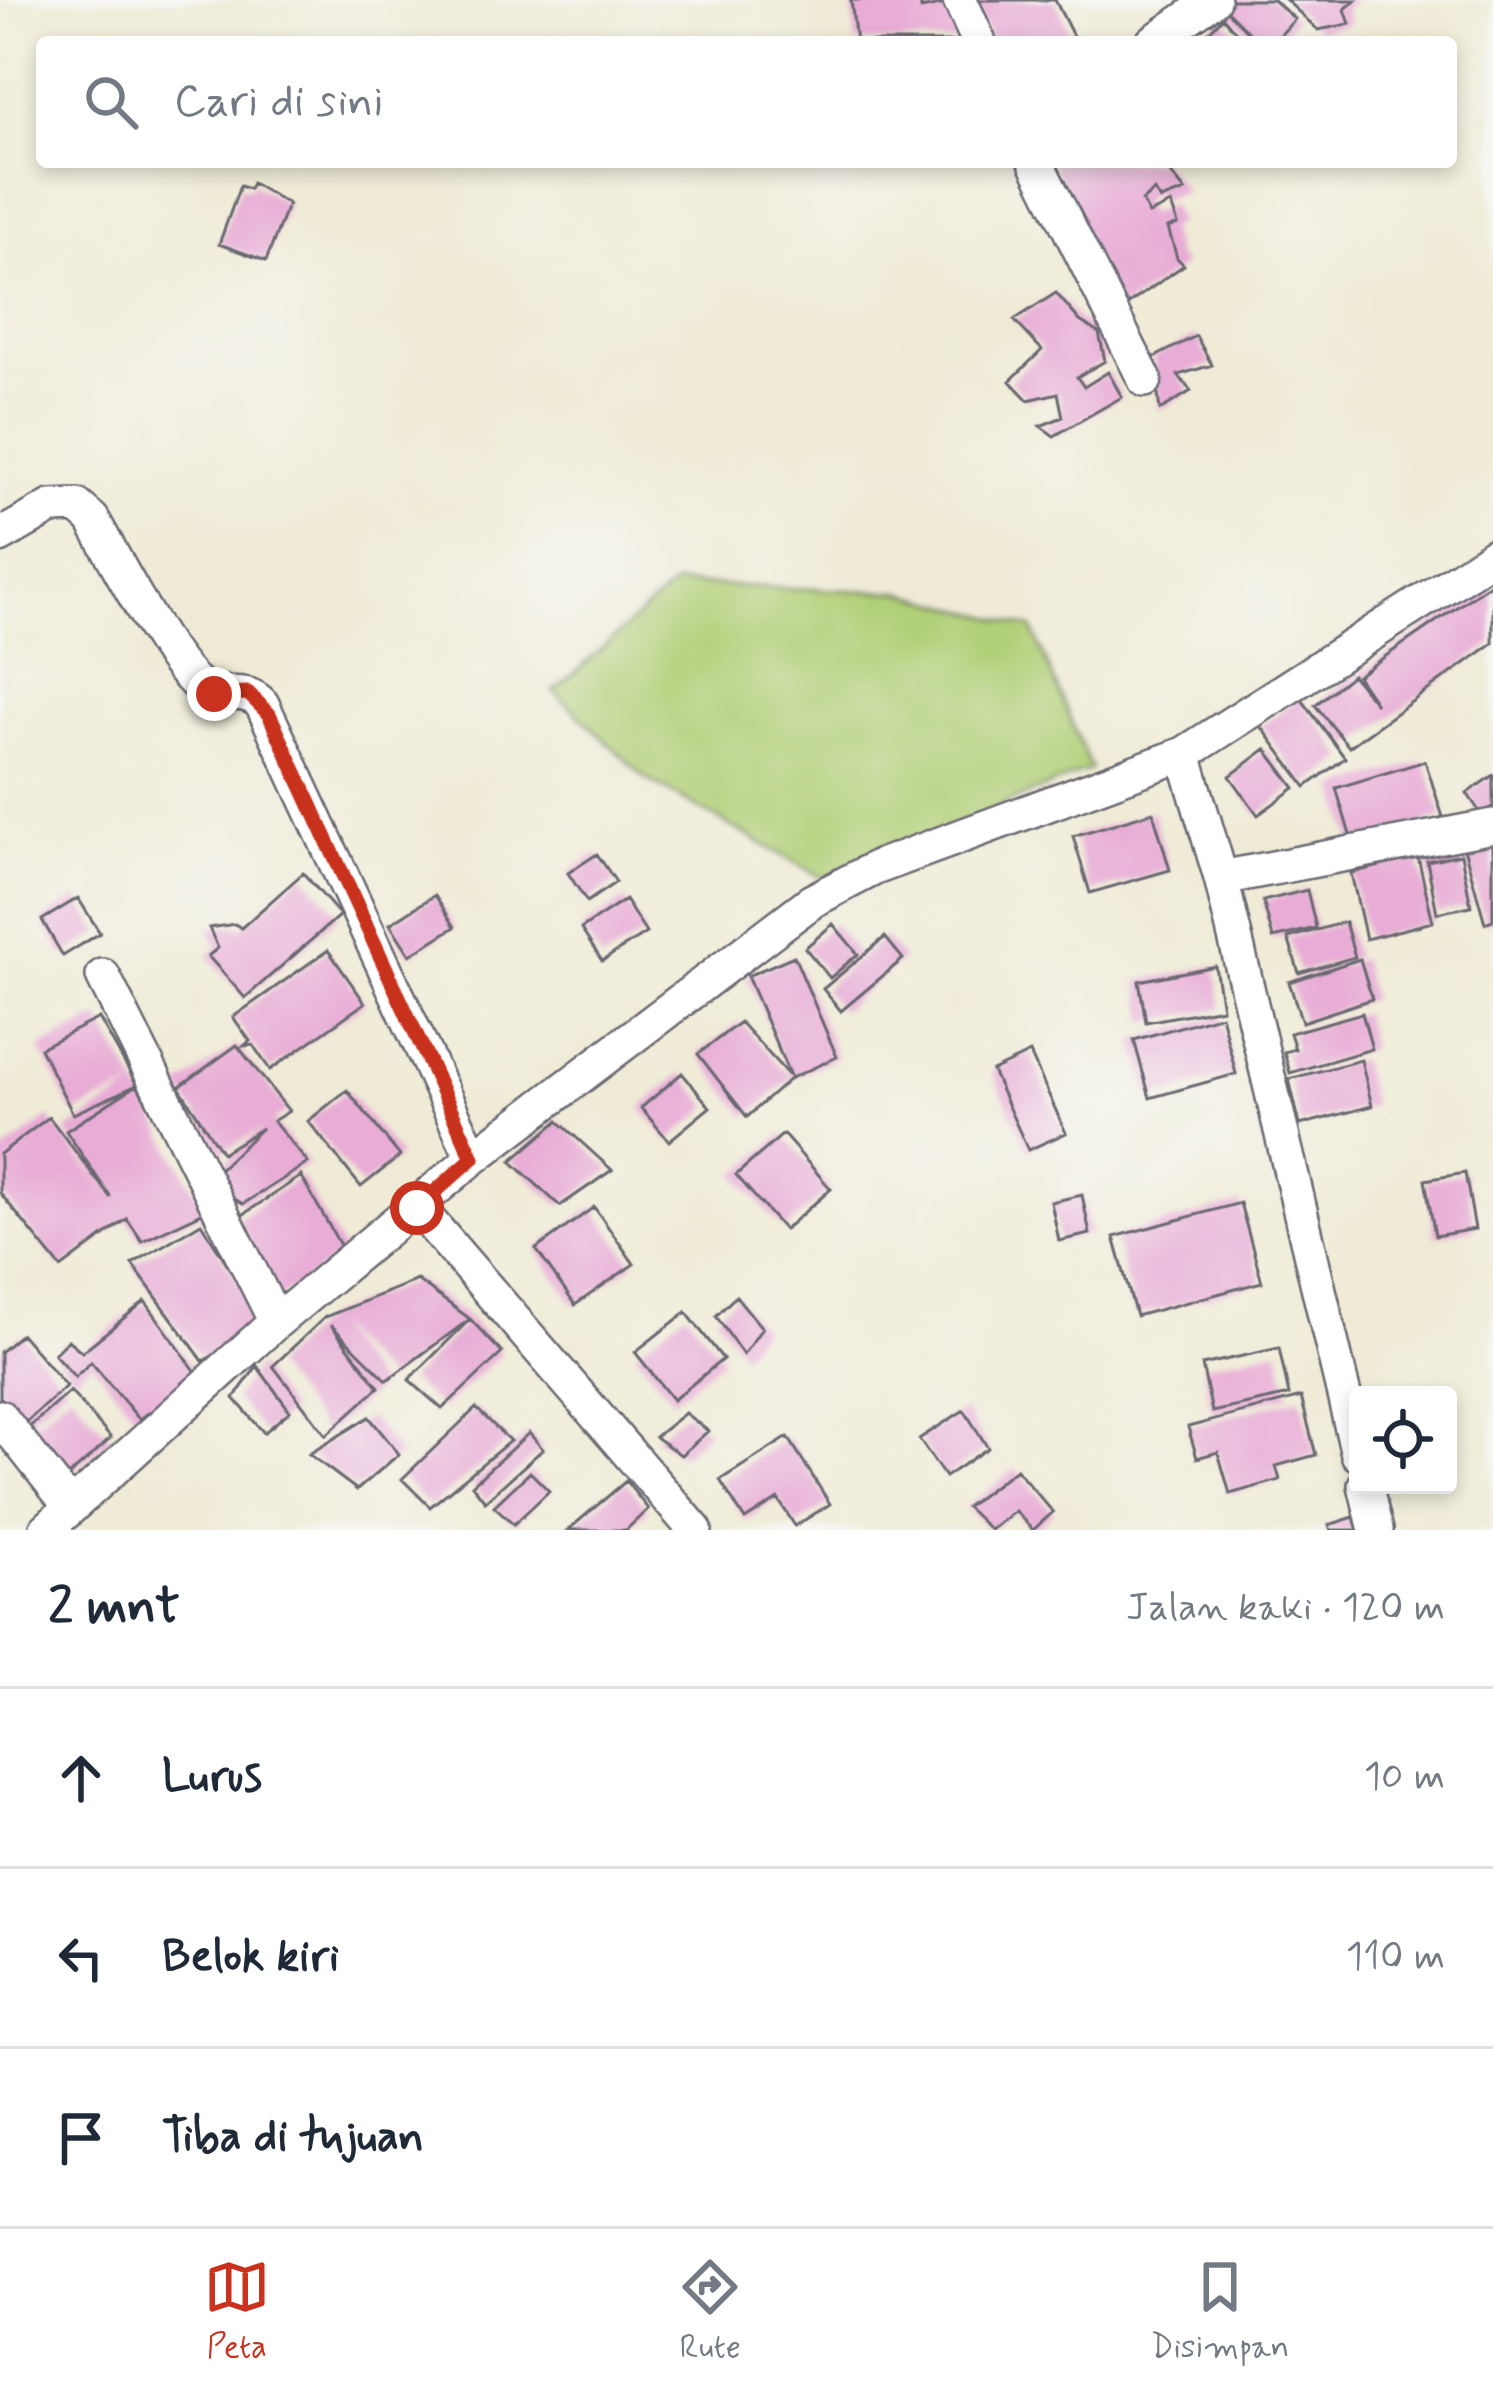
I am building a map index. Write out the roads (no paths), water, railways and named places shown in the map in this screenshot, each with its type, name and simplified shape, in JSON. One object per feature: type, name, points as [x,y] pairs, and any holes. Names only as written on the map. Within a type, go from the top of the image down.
[{"type":"street","points":[[960,0],[976,36]]},
{"type":"street","points":[[1162,36],[1213,0]]},
{"type":"street","points":[[1039,168],[1145,380]]},
{"type":"street","points":[[0,536],[51,507],[76,506],[92,519],[188,676],[214,694],[248,693],[262,704],[473,1158]]},
{"type":"street","points":[[0,1417],[58,1518],[276,1322],[473,1158],[812,901],[896,860],[1184,754],[1493,556]]},
{"type":"street","points":[[1184,754],[1221,878],[1349,1416]]},
{"type":"street","points":[[1221,878],[1493,826]]},
{"type":"street","points":[[104,976],[276,1322]]},
{"type":"street","points":[[417,1208],[694,1530]]},
{"type":"street","points":[[1367,1494],[1376,1530]]}]
